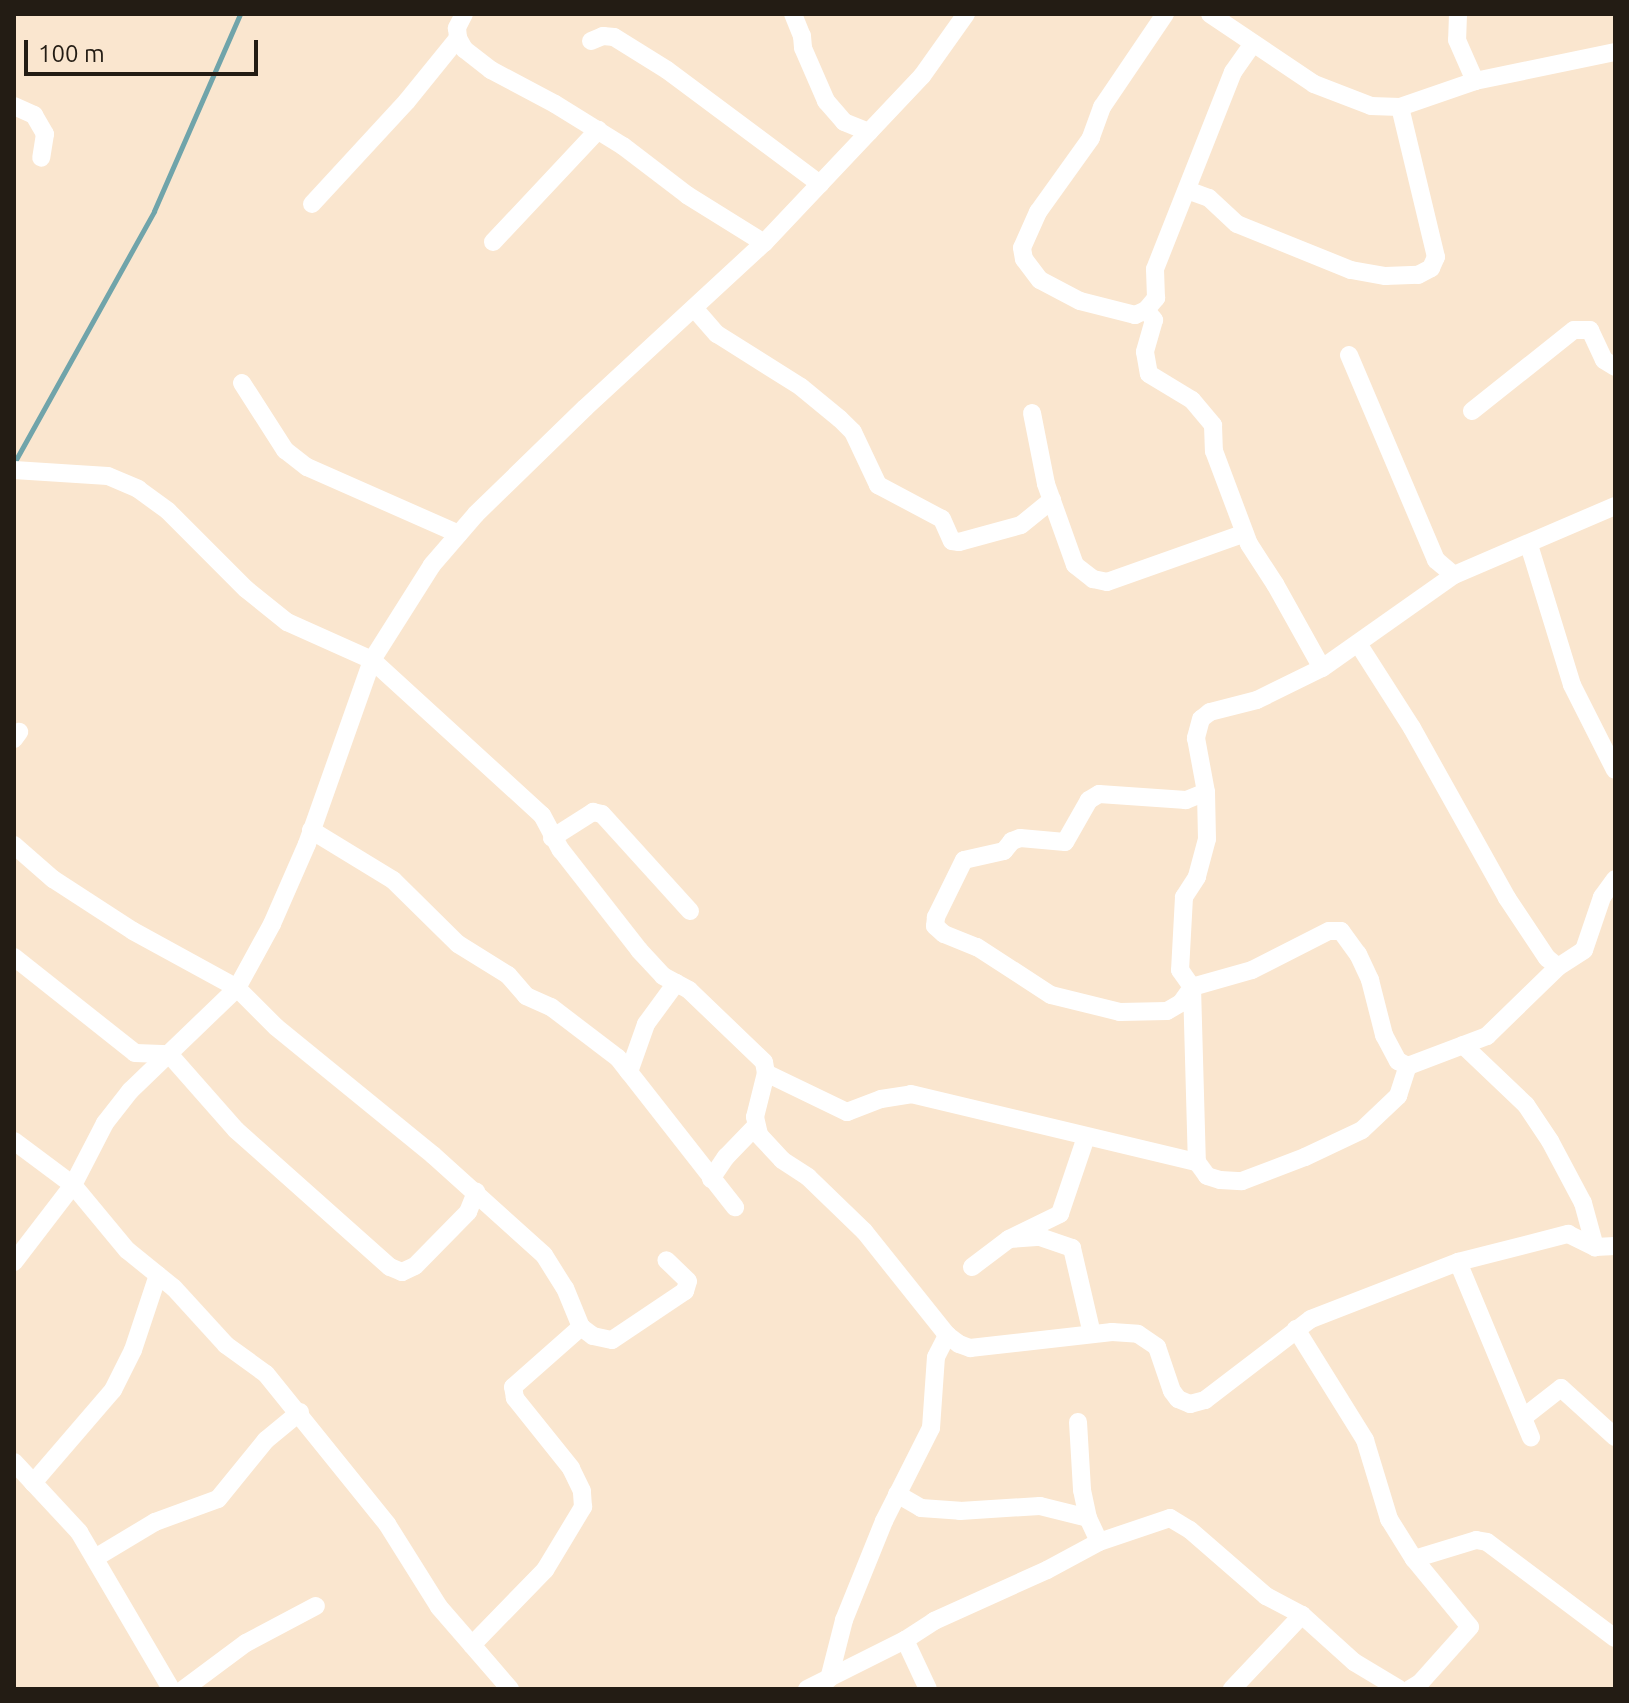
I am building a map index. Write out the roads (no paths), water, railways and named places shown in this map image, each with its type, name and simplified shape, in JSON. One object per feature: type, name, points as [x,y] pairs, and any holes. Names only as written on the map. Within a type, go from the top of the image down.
[{"type":"street","points":[[464,14],[457,28],[458,38],[464,49],[491,70],[598,130],[687,195],[764,243]]},
{"type":"street","points":[[793,14],[802,36],[803,48],[826,101],[844,122],[869,132]]},
{"type":"street","points":[[14,1262],[73,1185],[105,1123],[169,1054],[237,988],[272,924],[311,830],[372,660],[432,565],[585,408],[764,243],[922,76],[966,14]]},
{"type":"street","points":[[1165,14],[1102,107],[1091,138],[1038,212],[1022,248],[1024,259],[1040,280],[1080,301],[1135,315],[1146,310],[1156,298],[1155,269],[1233,72],[1253,43]]},
{"type":"street","points":[[1210,14],[1314,84],[1371,106],[1400,107],[1475,81],[1615,52]]},
{"type":"street","points":[[1458,14],[1457,40],[1475,81]]},
{"type":"street","points":[[591,41],[603,36],[614,37],[667,70],[820,184]]},
{"type":"street","points":[[312,204],[407,101],[458,38]]},
{"type":"street","points":[[14,106],[34,115],[45,134],[41,158]]},
{"type":"street","points":[[1187,190],[1209,198],[1237,224],[1351,270],[1385,276],[1418,275],[1431,268],[1436,257],[1400,107]]},
{"type":"street","points":[[493,242],[598,130]]},
{"type":"street","points":[[694,308],[717,334],[801,387],[840,419],[853,432],[878,485],[942,519],[952,541],[959,542],[1021,525],[1052,500]]},
{"type":"street","points":[[1146,310],[1154,320],[1145,352],[1149,374],[1192,400],[1213,425],[1214,451],[1245,533],[1322,668]]},
{"type":"street","points":[[1472,411],[1574,330],[1590,330],[1604,360],[1615,367]]},
{"type":"street","points":[[1349,355],[1436,560],[1454,575]]},
{"type":"street","points":[[242,383],[285,450],[307,467],[459,534]]},
{"type":"street","points":[[1032,413],[1052,500],[1075,565],[1093,579],[1107,582],[1245,533]]},
{"type":"street","points":[[14,470],[108,476],[138,489],[168,511],[246,589],[287,622],[372,660],[542,815],[552,838],[600,904],[663,976],[703,1003],[764,1062],[766,1073],[755,1127],[726,1157],[711,1179]]},
{"type":"street","points":[[1408,1066],[1398,1096],[1385,1111],[1362,1130],[1305,1157],[1242,1181],[1207,1176],[1197,1162],[1192,987],[1180,970],[1184,897],[1197,877],[1207,839],[1206,792],[1196,738],[1201,719],[1210,712],[1257,700],[1322,668],[1359,645],[1454,575],[1615,506]]},
{"type":"street","points":[[1529,545],[1572,685],[1615,770]]},
{"type":"street","points":[[1359,645],[1412,728],[1507,898],[1547,958],[1558,967]]},
{"type":"street","points":[[1206,792],[1186,800],[1093,796],[1065,842],[1020,838],[1012,841],[1004,851],[964,860],[936,917],[935,926],[944,934],[977,947],[1051,995],[1120,1012],[1167,1011],[1181,1003],[1192,987],[1252,970],[1329,931],[1341,931],[1358,954],[1370,980],[1384,1035],[1398,1061],[1408,1066],[1487,1036],[1558,967],[1584,950],[1596,924],[1602,897],[1615,879]]},
{"type":"street","points":[[552,838],[593,812],[602,814],[690,911]]},
{"type":"street","points":[[311,830],[393,880],[458,944],[508,975],[526,996],[551,1007],[599,1047],[618,1058],[664,1112],[711,1179],[735,1207]]},
{"type":"street","points":[[14,845],[53,879],[133,931],[237,988],[276,1027],[476,1192],[544,1255],[565,1288],[581,1327],[593,1336],[612,1340],[685,1291],[688,1281],[666,1260]]},
{"type":"street","points":[[14,957],[135,1053],[169,1054],[236,1130],[390,1267],[402,1272],[415,1266],[468,1212],[476,1192]]},
{"type":"street","points":[[629,1072],[646,1024],[676,983]]},
{"type":"street","points":[[1463,1045],[1526,1105],[1550,1141],[1583,1203],[1595,1247]]},
{"type":"street","points":[[766,1073],[847,1112],[881,1099],[911,1094],[1197,1162]]},
{"type":"street","points":[[755,1127],[782,1160],[808,1177],[864,1231],[947,1335],[970,1348],[1092,1334],[1138,1334],[1157,1347],[1172,1391],[1178,1399],[1190,1404],[1205,1400],[1296,1329],[1329,1311],[1458,1262],[1568,1234],[1595,1247],[1615,1246]]},
{"type":"street","points":[[972,1267],[1009,1239],[1060,1214],[1086,1137]]},
{"type":"street","points":[[14,1141],[73,1185],[127,1250],[158,1275],[226,1345],[266,1374],[300,1412],[387,1524],[439,1607],[510,1689]]},
{"type":"street","points":[[1009,1239],[1040,1237],[1072,1248],[1083,1283],[1092,1334]]},
{"type":"street","points":[[1458,1262],[1531,1437]]},
{"type":"street","points":[[33,1483],[113,1390],[133,1350],[158,1275]]},
{"type":"street","points":[[472,1645],[545,1570],[583,1507],[582,1491],[571,1468],[515,1398],[513,1387],[581,1327]]},
{"type":"street","points":[[1296,1329],[1365,1440],[1389,1519],[1414,1559],[1470,1627],[1420,1683],[1410,1689]]},
{"type":"street","points":[[829,1679],[844,1620],[897,1494],[931,1428],[936,1357],[947,1335]]},
{"type":"street","points":[[1524,1417],[1561,1388],[1615,1437]]},
{"type":"street","points":[[95,1558],[155,1522],[218,1499],[266,1440],[300,1412]]},
{"type":"street","points":[[1078,1422],[1082,1490],[1088,1518],[1099,1542]]},
{"type":"street","points":[[14,1462],[79,1532],[171,1689]]},
{"type":"street","points":[[897,1494],[921,1508],[960,1511],[1040,1506],[1088,1518]]},
{"type":"street","points":[[807,1689],[905,1640],[934,1621],[1047,1570],[1099,1542],[1170,1518],[1190,1530],[1266,1596],[1302,1615],[1354,1662],[1399,1689]]},
{"type":"street","points":[[1414,1559],[1476,1540],[1487,1542],[1615,1638]]},
{"type":"street","points":[[184,1689],[246,1643],[316,1606]]},
{"type":"street","points":[[1232,1689],[1302,1615]]},
{"type":"street","points":[[905,1640],[928,1689]]},
{"type":"waterway","points":[[14,463],[154,211],[240,14]]}]
